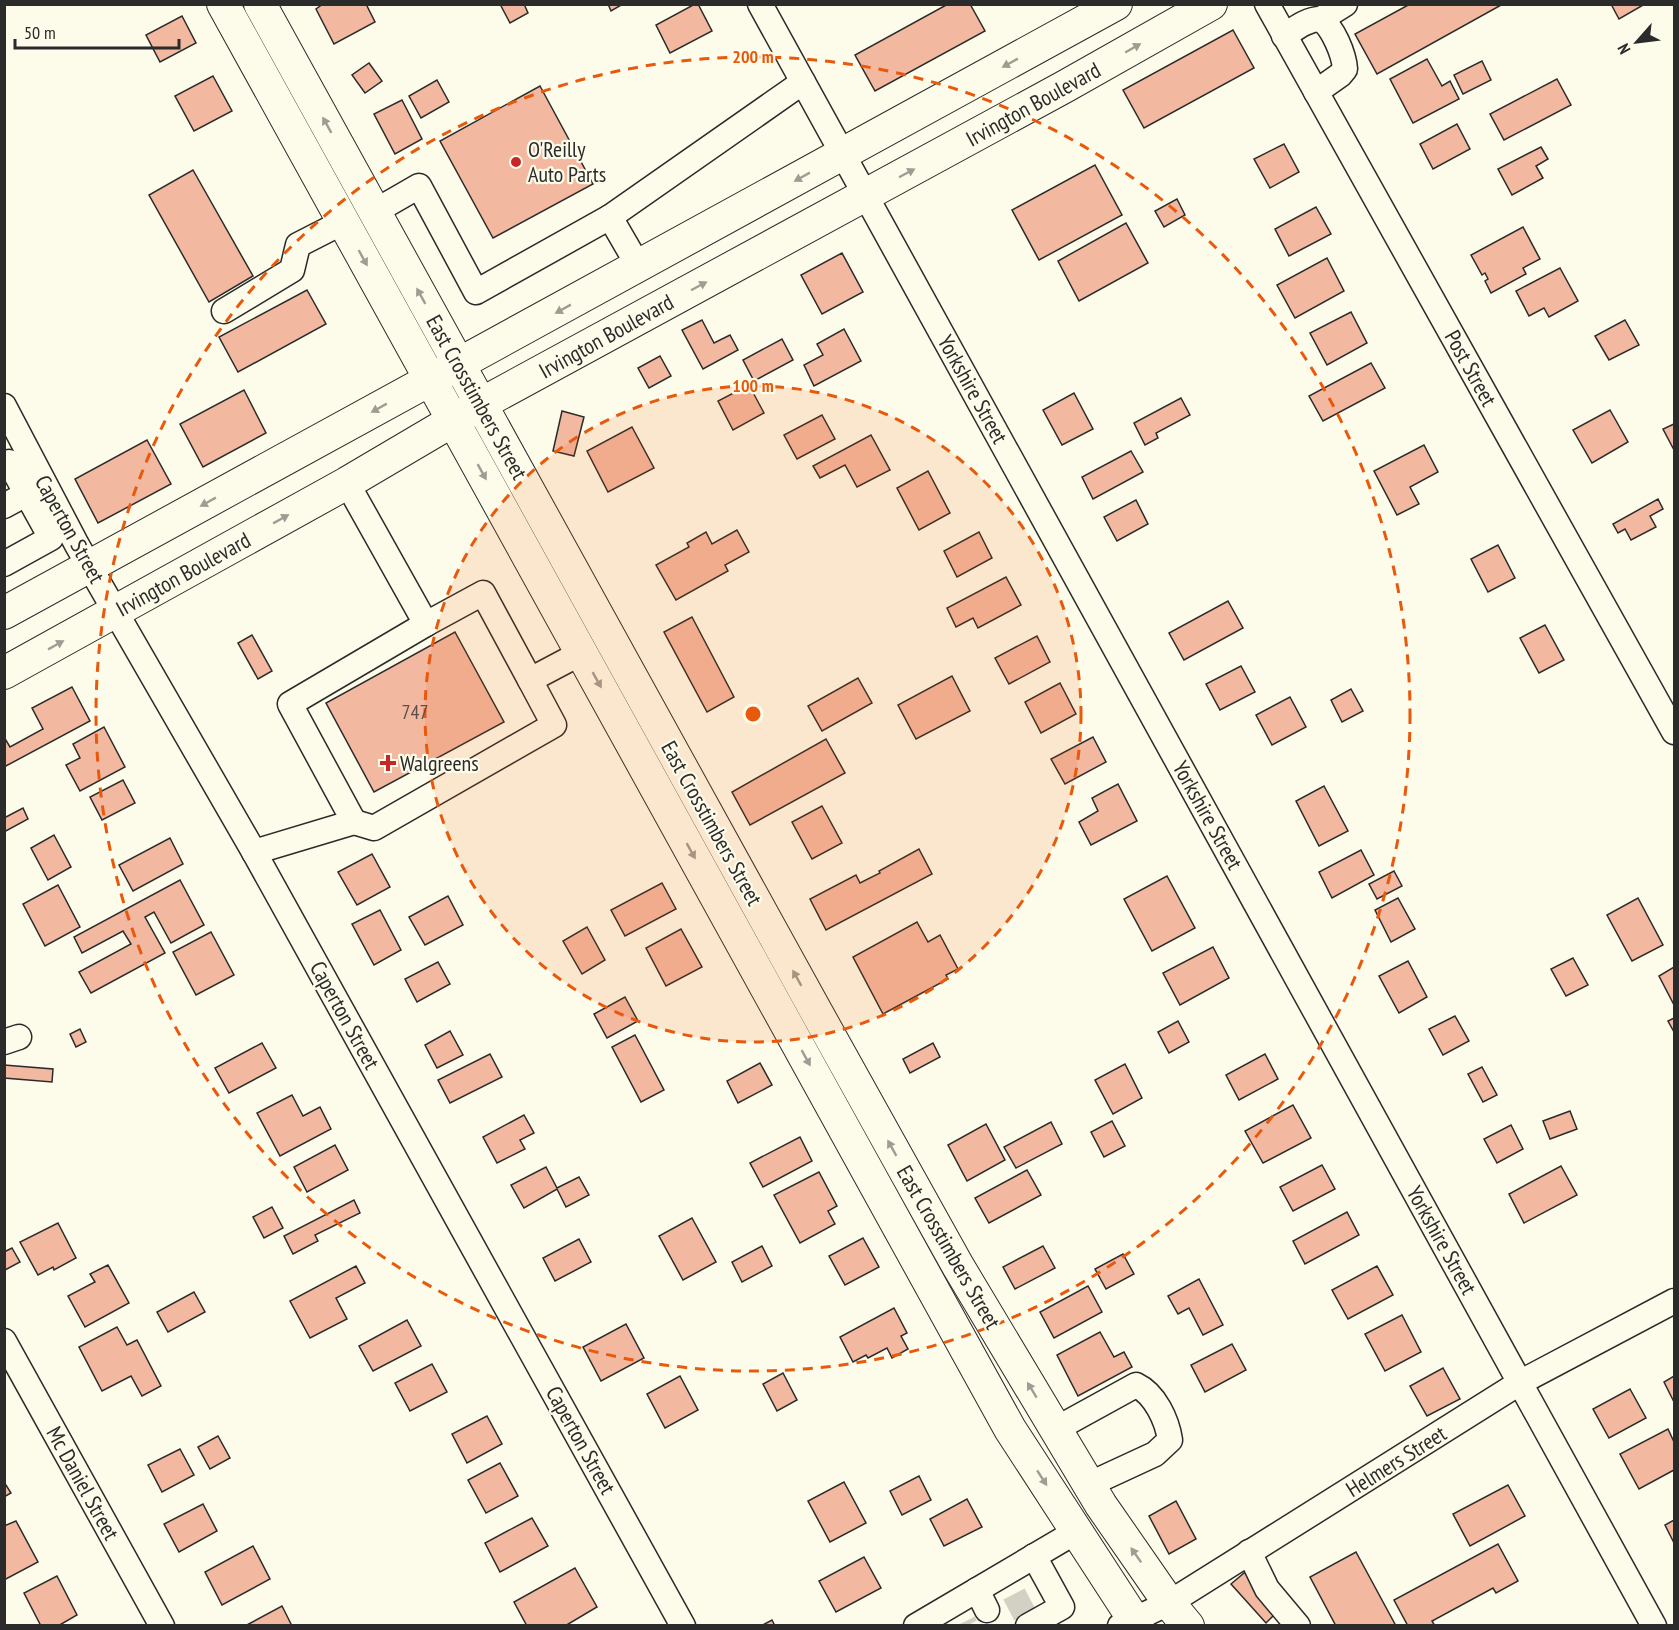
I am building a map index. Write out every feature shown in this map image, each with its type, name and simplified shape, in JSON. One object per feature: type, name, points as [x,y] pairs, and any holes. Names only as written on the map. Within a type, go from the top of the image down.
[{"type":"main road","name":"East Crosstimbers Street","points":[[224,4],[1010,1429],[1077,1532],[1131,1624]]},
{"type":"main road","name":"East Crosstimbers Street","points":[[260,4],[816,1014],[958,1266],[1088,1485],[1178,1614]]},
{"type":"main road","name":"Irvington Boulevard","points":[[7,606],[90,567],[1116,4]]},
{"type":"main road","name":"Irvington Boulevard","points":[[4,673],[346,483],[481,404],[1064,87],[1211,4]]},
{"type":"main road","points":[[1041,46],[1064,87]]},
{"type":"main road","points":[[260,70],[289,56]]},
{"type":"main road","points":[[639,267],[660,307]]},
{"type":"main road","points":[[580,651],[608,634]]},
{"type":"main road","points":[[788,1026],[816,1014]]},
{"type":"main road","points":[[930,1284],[958,1266]]},
{"type":"street","name":"Yorkshire Street","points":[[760,4],[1654,1626]]},
{"type":"street","name":"Post Street","points":[[1267,4],[1674,732]]},
{"type":"street","points":[[1284,36],[1301,24],[1321,19],[1345,4]]},
{"type":"street","points":[[1316,92],[1345,69],[1345,61],[1330,30],[1321,19]]},
{"type":"street","points":[[375,212],[419,186],[477,292],[610,217],[803,82]]},
{"type":"street","points":[[610,217],[639,267]]},
{"type":"street","points":[[224,311],[292,270],[298,245],[343,222]]},
{"type":"street","name":"Caperton Street","points":[[4,405],[14,459],[90,567],[116,611],[254,852],[683,1626]]},
{"type":"street","points":[[4,564],[51,538],[26,494],[14,459]]},
{"type":"street","points":[[346,483],[426,624]]},
{"type":"street","points":[[4,506],[26,494]]},
{"type":"street","points":[[254,852],[354,822],[374,828],[554,725],[483,593],[290,704],[354,822]]},
{"type":"street","points":[[530,680],[580,651]]},
{"type":"street","name":"Helmers Street","points":[[1131,1624],[1178,1614],[1249,1552],[1521,1382],[1674,1301]]},
{"type":"street","name":"Mc Daniel Street","points":[[4,1341],[162,1626]]},
{"type":"street","points":[[1056,1429],[1136,1385],[1146,1390],[1167,1424],[1170,1440],[1155,1454],[1088,1485]]},
{"type":"street","points":[[1020,1607],[1034,1556],[1077,1532]]},
{"type":"street","points":[[1249,1552],[1267,1589],[1298,1626]]},
{"type":"street","points":[[928,1622],[959,1613],[982,1600],[1020,1607],[1062,1607],[1034,1556]]},
{"type":"building","points":[[323,4],[366,4],[375,22],[334,44],[316,9]]},
{"type":"building","points":[[500,4],[524,4],[528,13],[510,23]]},
{"type":"building","points":[[608,4],[623,4],[611,11]]},
{"type":"building","points":[[698,4],[712,31],[670,53],[656,25]]},
{"type":"building","points":[[948,4],[970,4],[985,31],[875,91],[855,55]]},
{"type":"building","points":[[1410,4],[1503,4],[1377,74],[1355,34]]},
{"type":"building","points":[[1611,4],[1645,4],[1619,19]]},
{"type":"building","points":[[182,16],[196,43],[160,62],[146,35]]},
{"type":"building","points":[[1233,30],[1254,68],[1144,128],[1123,90]]},
{"type":"building","points":[[1427,59],[1442,86],[1450,81],[1459,99],[1413,123],[1390,79]]},
{"type":"building","points":[[1482,61],[1491,80],[1463,94],[1454,75]]},
{"type":"building","points":[[369,63],[382,81],[365,93],[352,75]]},
{"type":"building","points":[[213,76],[232,111],[194,131],[175,96]]},
{"type":"building","points":[[1557,79],[1571,105],[1504,140],[1490,114]]},
{"type":"building","points":[[437,80],[449,102],[421,118],[409,96]]},
{"type":"building","name":"O'Reilly Auto Parts","points":[[540,86],[593,184],[493,238],[440,141]]},
{"type":"building","points":[[402,100],[422,139],[395,154],[374,114]]},
{"type":"building","points":[[1457,124],[1470,149],[1433,169],[1420,144]]},
{"type":"building","points":[[1284,144],[1299,172],[1270,188],[1254,159]]},
{"type":"building","points":[[1541,147],[1548,159],[1536,166],[1543,178],[1512,195],[1498,169]]},
{"type":"building","points":[[1095,165],[1122,215],[1039,260],[1012,210]]},
{"type":"building","points":[[193,170],[253,276],[209,302],[149,195]]},
{"type":"building","points":[[1177,199],[1185,215],[1164,227],[1155,211]]},
{"type":"building","points":[[1316,207],[1331,234],[1289,256],[1275,229]]},
{"type":"building","points":[[1126,223],[1148,263],[1079,301],[1058,261]]},
{"type":"building","points":[[1523,227],[1540,259],[1523,268],[1526,274],[1491,293],[1485,281],[1488,279],[1485,273],[1482,275],[1471,255]]},
{"type":"building","points":[[842,253],[863,292],[822,314],[801,275]]},
{"type":"building","points":[[1327,258],[1344,291],[1295,318],[1277,285]]},
{"type":"building","points":[[1560,268],[1578,301],[1549,317],[1544,308],[1529,316],[1516,291]]},
{"type":"building","points":[[307,290],[326,324],[238,372],[219,337]]},
{"type":"building","points":[[1351,312],[1367,343],[1327,365],[1310,333]]},
{"type":"building","points":[[702,320],[714,343],[730,335],[738,350],[703,369],[682,330]]},
{"type":"building","points":[[1625,320],[1639,345],[1609,360],[1595,336]]},
{"type":"building","points":[[844,329],[861,361],[814,386],[804,365],[823,355],[817,344]]},
{"type":"building","points":[[782,339],[793,360],[754,381],[743,360]]},
{"type":"building","points":[[660,356],[671,376],[649,388],[638,368]]},
{"type":"building","points":[[1371,363],[1385,388],[1323,421],[1309,396]]},
{"type":"building","points":[[749,385],[764,413],[733,430],[718,401]]},
{"type":"building","points":[[244,390],[266,433],[203,467],[180,424]]},
{"type":"building","points":[[1074,393],[1093,429],[1062,445],[1043,410]]},
{"type":"building","points":[[1181,398],[1190,415],[1156,433],[1158,438],[1145,445],[1134,423]]},
{"type":"building","points":[[1610,410],[1628,442],[1592,463],[1573,430]]},
{"type":"building","points":[[562,411],[584,417],[574,456],[553,451]]},
{"type":"building","points":[[822,415],[835,439],[797,459],[784,435]]},
{"type":"building","points":[[1674,424],[1674,450],[1663,429]]},
{"type":"building","points":[[632,427],[654,468],[608,492],[587,451]]},
{"type":"building","points":[[871,435],[890,470],[857,487],[845,465],[820,478],[813,466]]},
{"type":"building","points":[[147,440],[171,484],[98,523],[75,479]]},
{"type":"building","points":[[1424,445],[1438,472],[1410,487],[1419,504],[1397,515],[1374,471]]},
{"type":"building","points":[[1131,451],[1143,472],[1093,499],[1082,477]]},
{"type":"building","points":[[928,471],[950,513],[919,530],[897,488]]},
{"type":"building","points":[[1658,499],[1663,509],[1650,516],[1656,527],[1631,540],[1625,529],[1618,533],[1613,524]]},
{"type":"building","points":[[1136,500],[1148,524],[1117,541],[1104,517]]},
{"type":"building","points":[[737,530],[749,552],[725,565],[728,571],[676,600],[656,565],[689,547],[687,543],[706,532],[712,544]]},
{"type":"building","points":[[979,532],[992,558],[957,577],[944,551]]},
{"type":"building","points":[[1498,545],[1515,578],[1488,592],[1471,559]]},
{"type":"building","points":[[1006,577],[1021,605],[978,628],[973,618],[956,627],[947,608]]},
{"type":"building","points":[[1228,601],[1243,628],[1184,660],[1169,633]]},
{"type":"building","points":[[692,617],[734,697],[707,712],[664,632]]},
{"type":"building","points":[[1545,625],[1564,660],[1539,673],[1520,638]]},
{"type":"building","name":"Walgreens","points":[[455,632],[504,722],[374,792],[326,703]]},
{"type":"building","points":[[252,635],[272,671],[258,679],[238,643]]},
{"type":"building","points":[[1037,636],[1050,662],[1009,684],[995,658]]},
{"type":"building","points":[[1241,666],[1255,692],[1220,710],[1206,684]]},
{"type":"building","points":[[952,676],[970,711],[916,739],[898,705]]},
{"type":"building","points":[[858,678],[872,703],[822,731],[808,706]]},
{"type":"building","points":[[1060,683],[1076,714],[1041,733],[1025,702]]},
{"type":"building","points":[[72,687],[90,721],[4,767],[4,737],[10,747],[43,729],[32,708]]},
{"type":"building","points":[[1351,689],[1363,711],[1342,722],[1331,700]]},
{"type":"building","points":[[1290,697],[1306,727],[1272,745],[1256,715]]},
{"type":"building","points":[[104,727],[125,767],[80,791],[66,765],[80,758],[73,744]]},
{"type":"building","points":[[1093,737],[1106,762],[1065,784],[1051,759]]},
{"type":"building","points":[[826,739],[845,773],[750,825],[732,792]]},
{"type":"building","points":[[123,780],[135,803],[102,820],[90,797]]},
{"type":"building","points":[[1118,784],[1137,821],[1091,845],[1079,822],[1098,811],[1092,798]]},
{"type":"building","points":[[1324,786],[1348,831],[1319,846],[1296,801]]},
{"type":"building","points":[[822,806],[842,843],[812,859],[792,822]]},
{"type":"building","points":[[23,808],[28,819],[4,832],[4,818]]},
{"type":"building","points":[[54,835],[71,867],[48,880],[31,848]]},
{"type":"building","points":[[170,838],[183,864],[133,891],[119,865]]},
{"type":"building","points":[[919,849],[932,874],[826,930],[810,899],[856,875],[860,883]]},
{"type":"building","points":[[1361,850],[1374,875],[1332,898],[1319,872]]},
{"type":"building","points":[[372,854],[390,887],[357,905],[338,872]]},
{"type":"building","points":[[1394,871],[1402,886],[1377,899],[1369,884]]},
{"type":"building","points":[[1167,876],[1195,928],[1152,951],[1124,899]]},
{"type":"building","points":[[180,880],[204,925],[171,943],[154,912],[145,917],[165,953],[91,993],[79,972],[131,944],[123,931],[82,953],[74,937]]},
{"type":"building","points":[[662,883],[676,909],[625,936],[611,910]]},
{"type":"building","points":[[58,885],[80,927],[45,946],[23,904]]},
{"type":"building","points":[[448,896],[463,925],[425,945],[409,917]]},
{"type":"building","points":[[1398,898],[1415,929],[1391,942],[1375,910]]},
{"type":"building","points":[[1638,898],[1663,945],[1632,961],[1607,915]]},
{"type":"building","points":[[380,910],[401,950],[374,965],[352,924]]},
{"type":"building","points":[[917,922],[928,942],[940,935],[958,969],[946,975],[948,979],[883,1014],[853,957]]},
{"type":"building","points":[[587,927],[605,960],[582,974],[563,941]]},
{"type":"building","points":[[681,929],[702,967],[666,986],[646,948]]},
{"type":"building","points":[[211,932],[234,975],[196,995],[173,952]]},
{"type":"building","points":[[1213,947],[1229,978],[1180,1005],[1163,973]]},
{"type":"building","points":[[1573,958],[1588,985],[1566,996],[1551,969]]},
{"type":"building","points":[[1408,961],[1427,997],[1399,1013],[1379,976]]},
{"type":"building","points":[[438,962],[450,984],[417,1002],[405,979]]},
{"type":"building","points":[[1674,967],[1674,1002],[1673,1003],[1659,976]]},
{"type":"building","points":[[625,997],[638,1021],[607,1038],[594,1014]]},
{"type":"building","points":[[1455,1016],[1469,1041],[1443,1055],[1429,1029]]},
{"type":"building","points":[[1674,1018],[1674,1032],[1668,1021]]},
{"type":"building","points":[[1178,1021],[1189,1042],[1169,1053],[1158,1032]]},
{"type":"building","points":[[80,1029],[86,1042],[76,1047],[70,1034]]},
{"type":"building","points":[[450,1031],[463,1055],[437,1068],[425,1045]]},
{"type":"building","points":[[635,1035],[664,1090],[641,1102],[612,1047]]},
{"type":"building","points":[[262,1043],[276,1068],[229,1093],[215,1068]]},
{"type":"building","points":[[933,1043],[940,1057],[910,1073],[903,1059]]},
{"type":"building","points":[[490,1054],[502,1077],[450,1103],[438,1080]]},
{"type":"building","points":[[1265,1054],[1278,1079],[1239,1100],[1226,1075]]},
{"type":"building","points":[[760,1063],[772,1085],[738,1103],[727,1081]]},
{"type":"building","points":[[1125,1064],[1142,1098],[1113,1114],[1095,1080]]},
{"type":"building","points":[[4,1065],[53,1069],[52,1082],[4,1078]]},
{"type":"building","points":[[1482,1067],[1497,1095],[1483,1102],[1468,1074]]},
{"type":"building","points":[[292,1095],[303,1116],[320,1107],[331,1129],[280,1156],[257,1113]]},
{"type":"building","points":[[1293,1105],[1311,1138],[1263,1163],[1245,1131]]},
{"type":"building","points":[[1570,1111],[1577,1129],[1550,1139],[1543,1121]]},
{"type":"building","points":[[524,1115],[534,1133],[520,1140],[525,1149],[497,1163],[483,1137]]},
{"type":"building","points":[[1112,1121],[1125,1146],[1104,1157],[1091,1132]]},
{"type":"building","points":[[1051,1122],[1062,1144],[1016,1168],[1004,1147]]},
{"type":"building","points":[[986,1124],[1005,1160],[967,1181],[948,1145]]},
{"type":"building","points":[[1511,1125],[1523,1149],[1497,1163],[1484,1139]]},
{"type":"building","points":[[800,1137],[812,1161],[763,1187],[750,1163]]},
{"type":"building","points":[[335,1145],[348,1170],[307,1192],[294,1167]]},
{"type":"building","points":[[1322,1165],[1335,1189],[1293,1211],[1280,1187]]},
{"type":"building","points":[[1561,1166],[1577,1195],[1524,1223],[1509,1194]]},
{"type":"building","points":[[546,1167],[557,1188],[579,1177],[589,1195],[566,1207],[557,1189],[524,1208],[511,1185]]},
{"type":"building","points":[[1027,1170],[1041,1195],[989,1223],[975,1198]]},
{"type":"building","points":[[819,1172],[837,1206],[828,1211],[835,1224],[800,1243],[774,1195]]},
{"type":"building","points":[[354,1200],[360,1213],[315,1235],[318,1241],[293,1254],[284,1236]]},
{"type":"building","points":[[272,1207],[283,1228],[264,1238],[253,1217]]},
{"type":"building","points":[[1347,1212],[1359,1235],[1305,1264],[1293,1241]]},
{"type":"building","points":[[692,1218],[716,1262],[683,1280],[659,1236]]},
{"type":"building","points":[[58,1223],[76,1258],[54,1270],[53,1267],[38,1275],[20,1242]]},
{"type":"building","points":[[863,1238],[879,1267],[845,1285],[829,1256]]},
{"type":"building","points":[[579,1239],[591,1262],[555,1281],[543,1258]]},
{"type":"building","points":[[762,1246],[772,1266],[742,1282],[732,1262]]},
{"type":"building","points":[[1043,1246],[1055,1268],[1015,1289],[1003,1267]]},
{"type":"building","points":[[12,1248],[20,1262],[5,1270],[4,1252]]},
{"type":"building","points":[[1123,1254],[1134,1274],[1106,1289],[1095,1269]]},
{"type":"building","points":[[108,1265],[129,1303],[85,1327],[68,1296],[95,1282],[90,1274]]},
{"type":"building","points":[[356,1266],[365,1283],[336,1298],[347,1319],[310,1338],[290,1301]]},
{"type":"building","points":[[1377,1266],[1393,1295],[1348,1319],[1332,1290]]},
{"type":"building","points":[[1199,1279],[1223,1325],[1203,1335],[1189,1308],[1178,1314],[1168,1296]]},
{"type":"building","points":[[1088,1286],[1102,1312],[1054,1338],[1040,1312]]},
{"type":"building","points":[[194,1292],[205,1312],[168,1332],[157,1312]]},
{"type":"building","points":[[894,1308],[907,1333],[901,1336],[908,1349],[892,1358],[887,1348],[868,1358],[866,1355],[853,1362],[840,1337]]},
{"type":"building","points":[[1402,1315],[1421,1352],[1385,1371],[1365,1334]]},
{"type":"building","points":[[407,1320],[421,1346],[373,1371],[359,1346]]},
{"type":"building","points":[[626,1324],[644,1358],[601,1381],[583,1347]]},
{"type":"building","points":[[117,1327],[127,1345],[137,1340],[161,1386],[142,1396],[131,1376],[102,1391],[79,1347]]},
{"type":"building","points":[[1100,1332],[1114,1357],[1124,1352],[1132,1367],[1078,1396],[1057,1355]]},
{"type":"building","points":[[1232,1344],[1246,1370],[1205,1392],[1191,1365]]},
{"type":"building","points":[[432,1364],[447,1392],[410,1411],[395,1383]]},
{"type":"building","points":[[1443,1368],[1460,1399],[1427,1416],[1410,1386]]},
{"type":"building","points":[[783,1373],[797,1400],[777,1411],[763,1384]]},
{"type":"building","points":[[680,1376],[698,1410],[665,1428],[647,1394]]},
{"type":"building","points":[[1674,1376],[1674,1402],[1664,1382]]},
{"type":"building","points":[[1630,1389],[1646,1418],[1609,1438],[1593,1409]]},
{"type":"building","points":[[487,1416],[502,1444],[467,1463],[452,1434]]},
{"type":"building","points":[[1668,1429],[1674,1442],[1674,1470],[1639,1489],[1620,1454]]},
{"type":"building","points":[[218,1436],[230,1458],[210,1469],[198,1447]]},
{"type":"building","points":[[180,1449],[194,1475],[162,1492],[148,1465]]},
{"type":"building","points":[[500,1463],[518,1496],[486,1513],[468,1480]]},
{"type":"building","points":[[919,1476],[931,1500],[902,1515],[890,1491]]},
{"type":"building","points":[[4,1482],[11,1493],[4,1497]]},
{"type":"building","points":[[844,1482],[866,1523],[830,1542],[808,1501]]},
{"type":"building","points":[[1508,1485],[1525,1516],[1470,1546],[1453,1514]]},
{"type":"building","points":[[967,1499],[982,1527],[944,1546],[930,1519]]},
{"type":"building","points":[[1176,1501],[1196,1539],[1169,1554],[1149,1516]]},
{"type":"building","points":[[203,1504],[217,1531],[179,1552],[164,1524]]},
{"type":"building","points":[[532,1518],[548,1546],[500,1572],[485,1543]]},
{"type":"building","points":[[1674,1520],[1674,1543],[1665,1525]]},
{"type":"building","points":[[16,1521],[38,1562],[4,1580],[4,1526]]},
{"type":"building","points":[[1498,1544],[1518,1581],[1496,1593],[1493,1588],[1432,1621],[1435,1626],[1408,1626],[1394,1600]]},
{"type":"building","points":[[253,1546],[270,1579],[222,1605],[205,1572]]},
{"type":"building","points":[[1356,1552],[1396,1626],[1336,1626],[1310,1577]]},
{"type":"building","points":[[864,1557],[881,1588],[836,1612],[819,1581]]},
{"type":"building","points":[[575,1568],[597,1607],[565,1626],[527,1626],[514,1602]]},
{"type":"building","points":[[1250,1568],[1275,1614],[1266,1623],[1231,1584]]},
{"type":"building","points":[[57,1576],[77,1615],[58,1626],[41,1626],[24,1593]]},
{"type":"building","points":[[282,1606],[292,1626],[245,1626]]},
{"type":"building","points":[[772,1620],[775,1626],[761,1626]]},
{"type":"tunnel","points":[[1014,1594],[1025,1615]]},
{"type":"tunnel","points":[[964,1622],[966,1626]]},
{"type":"place","name":"O'Reilly Auto Parts","points":[[516,162]]},
{"type":"place","name":"Walgreens","points":[[388,763]]}]
